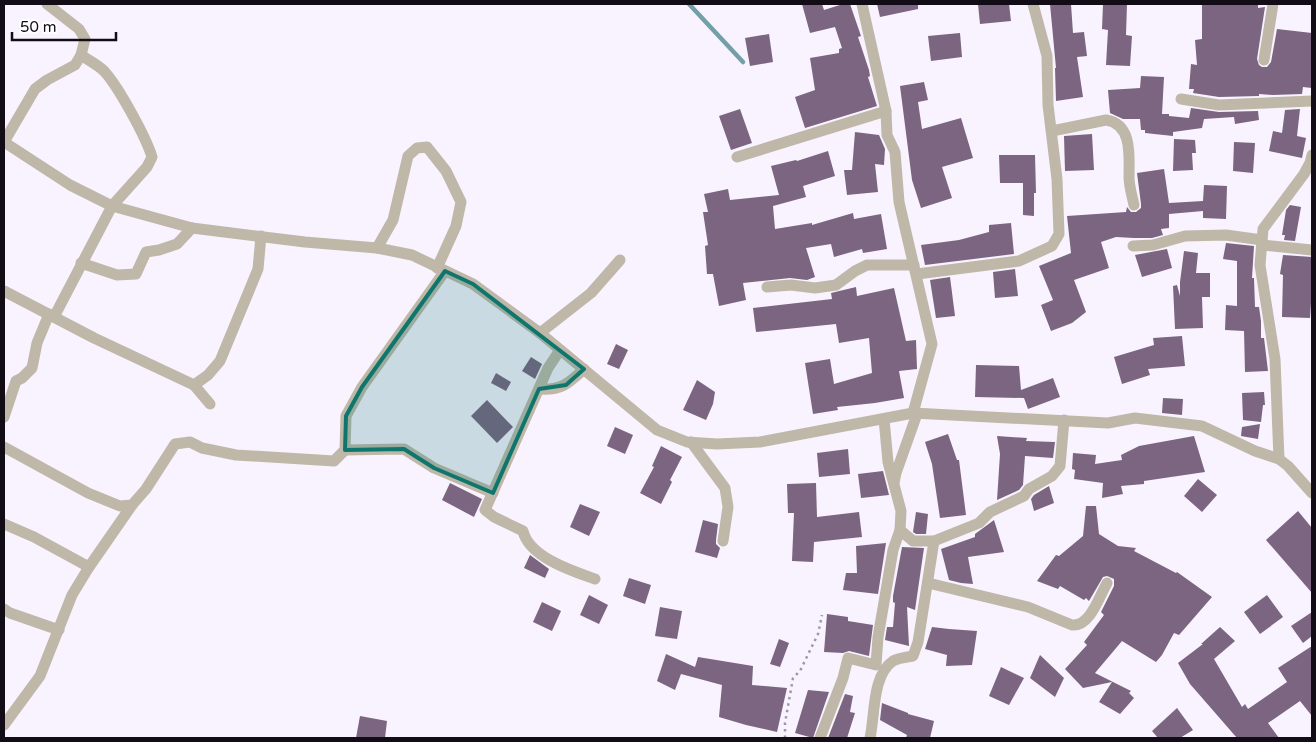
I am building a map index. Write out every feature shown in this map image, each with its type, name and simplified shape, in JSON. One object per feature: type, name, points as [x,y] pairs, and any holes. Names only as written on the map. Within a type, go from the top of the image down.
[{"type":"street","points":[[46,4],[79,29],[85,39],[81,55],[75,65],[46,80],[35,89],[4,142],[70,185],[112,206],[192,228],[304,242],[377,248],[412,255],[473,284],[540,333],[657,430],[687,442],[717,444],[760,442],[915,414],[1108,423],[1135,418],[1202,426],[1255,451],[1279,459],[1288,466],[1312,493]]},
{"type":"street","points":[[862,4],[886,111],[887,135],[895,152],[899,202],[932,344],[915,414],[896,473],[894,486]]},
{"type":"street","points":[[767,287],[792,285],[815,288],[836,285],[854,271],[867,265],[915,270],[1019,261],[1052,246],[1059,234],[1060,218],[1048,105],[1047,56],[1033,4]]},
{"type":"street","points":[[1264,60],[1273,4]]},
{"type":"street","points":[[4,416],[16,381],[32,368],[37,343],[112,206],[147,167],[152,157],[149,147],[125,103],[104,71],[81,55]]},
{"type":"street","points":[[1181,99],[1219,105],[1312,101]]},
{"type":"street","points":[[737,157],[886,111]]},
{"type":"street","points":[[1052,131],[1106,120],[1114,121],[1121,126],[1127,140],[1129,179],[1134,205]]},
{"type":"street","points":[[4,725],[40,676],[72,595],[89,567],[132,505],[146,490],[175,444],[190,442],[202,448],[236,455],[319,461],[334,461],[345,450],[346,416],[362,387],[441,270],[456,226],[461,202],[446,171],[427,147],[417,148],[408,156],[393,220],[377,248]]},
{"type":"street","points":[[1279,459],[1276,359],[1260,265],[1263,230],[1304,174],[1310,164],[1312,155]]},
{"type":"street","points":[[81,263],[117,275],[136,274],[146,252],[177,244],[192,228]]},
{"type":"street","points":[[1133,246],[1153,245],[1170,239],[1194,236],[1226,235],[1312,250]]},
{"type":"street","points":[[194,384],[208,375],[220,361],[258,269],[260,236]]},
{"type":"street","points":[[540,333],[591,293],[620,260]]},
{"type":"street","points":[[4,292],[94,338],[194,384],[210,404]]},
{"type":"street","points":[[560,350],[548,368],[485,510],[523,531],[525,540],[540,555],[572,571],[594,579]]},
{"type":"street","points":[[539,389],[550,390],[566,385],[584,369]]},
{"type":"street","points":[[820,738],[843,678],[848,658],[876,665],[878,637],[892,550],[900,530],[901,511],[888,462],[884,419]]},
{"type":"street","points":[[900,530],[913,541],[934,542],[979,523],[990,512],[1024,496],[1028,489],[1052,476],[1060,466],[1064,420]]},
{"type":"street","points":[[691,442],[726,488],[728,507],[723,541]]},
{"type":"street","points":[[4,447],[88,493],[120,506],[132,505]]},
{"type":"street","points":[[345,450],[404,450],[434,468],[493,493]]},
{"type":"street","points":[[4,524],[34,537],[89,567]]},
{"type":"street","points":[[870,738],[876,690],[886,668],[894,660],[912,656],[918,642],[934,542]]},
{"type":"street","points":[[928,583],[1028,607],[1072,625],[1079,626],[1087,621],[1107,583]]},
{"type":"street","points":[[4,610],[59,630]]},
{"type":"path","points":[[785,738],[785,723],[794,678],[800,671],[818,634],[822,615]]},
{"type":"highlighted area","points":[[445,271],[473,284],[584,369],[566,385],[539,389],[493,493],[434,468],[404,449],[345,450],[346,416],[362,387]]},
{"type":"building","points":[[802,4],[822,4],[824,10],[843,4],[850,4],[861,36],[858,37],[869,70],[870,76],[868,77],[877,106],[805,128],[795,97],[815,90],[810,58],[839,53],[839,49],[842,48],[835,27],[810,33]]},
{"type":"building","points":[[877,4],[918,4],[918,9],[880,17]]},
{"type":"building","points":[[978,4],[1009,4],[1011,21],[980,24]]},
{"type":"building","points":[[1050,4],[1071,4],[1073,33],[1084,32],[1087,56],[1077,57],[1083,97],[1056,101],[1056,68]]},
{"type":"building","points":[[1103,4],[1127,4],[1126,35],[1132,36],[1130,66],[1106,65],[1108,30],[1102,29]]},
{"type":"building","points":[[1202,4],[1258,4],[1258,8],[1265,7],[1257,59],[1262,67],[1267,67],[1271,62],[1277,29],[1312,33],[1312,88],[1303,87],[1302,94],[1259,94],[1259,96],[1219,97],[1193,93],[1194,89],[1189,89],[1191,64],[1197,65],[1195,40],[1202,39]]},
{"type":"building","points":[[960,33],[962,57],[931,61],[928,36]]},
{"type":"building","points":[[769,34],[773,62],[750,66],[745,38]]},
{"type":"building","points":[[1141,76],[1164,77],[1162,114],[1189,118],[1191,108],[1219,112],[1258,111],[1259,120],[1235,124],[1234,117],[1204,119],[1202,128],[1173,132],[1173,136],[1145,133],[1145,130],[1141,130],[1140,119],[1123,119],[1110,113],[1108,90],[1140,88]]},
{"type":"building","points":[[924,82],[928,100],[918,102],[922,129],[961,118],[973,158],[942,167],[952,198],[921,208],[912,180],[900,86]]},
{"type":"building","points":[[740,109],[752,143],[731,150],[719,116]]},
{"type":"building","points":[[1300,109],[1297,136],[1306,138],[1302,158],[1269,151],[1273,131],[1282,133],[1285,110]]},
{"type":"building","points":[[855,132],[879,135],[885,149],[884,165],[875,164],[878,192],[847,195],[844,170],[852,170]]},
{"type":"building","points":[[1092,134],[1094,170],[1065,171],[1064,136]]},
{"type":"building","points":[[1174,139],[1195,140],[1196,153],[1192,153],[1193,170],[1173,171]]},
{"type":"building","points":[[1234,142],[1255,143],[1253,173],[1233,171]]},
{"type":"building","points":[[828,151],[835,176],[803,186],[806,197],[773,206],[775,229],[812,223],[812,225],[853,213],[854,219],[881,214],[887,249],[863,253],[862,249],[834,257],[831,244],[806,248],[815,277],[807,280],[790,278],[743,283],[746,300],[719,306],[713,274],[707,274],[705,246],[708,245],[703,212],[708,212],[704,194],[728,189],[730,200],[779,195],[771,166],[797,161]]},
{"type":"building","points":[[999,155],[1035,155],[1036,193],[1034,193],[1034,216],[1023,215],[1023,183],[1000,183]]},
{"type":"building","points":[[1164,169],[1169,203],[1203,201],[1204,185],[1227,186],[1226,219],[1203,218],[1203,211],[1169,214],[1169,228],[1161,229],[1163,235],[1152,238],[1116,237],[1101,242],[1109,268],[1074,280],[1086,312],[1072,323],[1051,331],[1041,305],[1053,300],[1039,266],[1071,253],[1067,216],[1126,212],[1127,207],[1131,212],[1136,212],[1141,208],[1137,173]]},
{"type":"building","points":[[1290,205],[1301,207],[1295,241],[1284,240],[1285,235],[1282,235],[1286,210]]},
{"type":"building","points":[[1011,223],[1014,254],[925,265],[921,245],[959,240],[989,232],[989,225]]},
{"type":"building","points":[[1226,243],[1254,246],[1252,278],[1254,278],[1255,307],[1259,307],[1261,338],[1264,338],[1268,371],[1245,372],[1244,331],[1225,330],[1226,305],[1237,306],[1237,261],[1223,259]]},
{"type":"building","points":[[1167,249],[1172,268],[1142,277],[1135,255]]},
{"type":"building","points":[[1184,251],[1198,253],[1196,273],[1210,273],[1210,297],[1202,297],[1203,328],[1175,329],[1173,286],[1177,285],[1180,296]]},
{"type":"building","points":[[1283,255],[1312,257],[1310,318],[1282,317],[1283,275],[1280,274]]},
{"type":"building","points":[[1015,269],[1018,296],[995,298],[993,272]]},
{"type":"building","points":[[950,277],[955,316],[936,318],[930,280]]},
{"type":"building","points":[[856,287],[857,296],[894,288],[906,341],[916,340],[917,369],[899,371],[904,398],[837,407],[838,410],[813,414],[805,363],[830,359],[834,384],[872,373],[869,338],[839,343],[836,324],[756,332],[753,308],[832,299],[831,293]]},
{"type":"building","points":[[1182,336],[1185,366],[1148,369],[1150,375],[1122,384],[1114,357],[1154,345],[1153,338]]},
{"type":"building","points":[[616,344],[628,350],[619,369],[607,364]]},
{"type":"building","points":[[531,357],[542,364],[535,379],[522,371]]},
{"type":"building","points":[[976,365],[1019,366],[1021,390],[1053,378],[1060,397],[1028,409],[1024,398],[975,397]]},
{"type":"building","points":[[496,373],[511,382],[506,391],[491,383]]},
{"type":"building","points":[[697,380],[715,392],[713,404],[706,420],[683,410]]},
{"type":"building","points":[[1264,392],[1265,405],[1263,405],[1261,422],[1243,420],[1242,393]]},
{"type":"building","points":[[1163,398],[1183,399],[1182,415],[1162,413]]},
{"type":"building","points":[[487,400],[513,427],[497,443],[471,416]]},
{"type":"building","points":[[1260,424],[1258,439],[1241,436],[1242,427]]},
{"type":"building","points":[[615,427],[633,435],[625,454],[607,446]]},
{"type":"building","points":[[948,434],[957,460],[959,460],[966,515],[940,518],[932,464],[925,442]]},
{"type":"building","points":[[997,436],[1027,438],[1026,441],[1055,442],[1053,458],[1025,456],[1023,485],[1019,490],[997,500],[1000,454]]},
{"type":"building","points":[[1194,436],[1205,472],[1144,481],[1144,484],[1121,486],[1123,494],[1102,498],[1103,483],[1074,479],[1075,470],[1072,469],[1073,453],[1096,455],[1095,464],[1122,460],[1121,455],[1139,446]]},
{"type":"building","points":[[661,446],[682,457],[670,480],[672,482],[661,504],[640,493],[654,467],[652,466]]},
{"type":"building","points":[[848,449],[850,474],[819,477],[817,453]]},
{"type":"building","points":[[883,471],[889,495],[861,498],[858,474]]},
{"type":"building","points":[[1198,479],[1217,495],[1202,512],[1184,496]]},
{"type":"building","points":[[450,483],[482,499],[474,517],[442,500]]},
{"type":"building","points":[[816,483],[817,517],[859,512],[862,537],[814,542],[813,562],[792,561],[794,513],[788,513],[787,484]]},
{"type":"building","points":[[1049,486],[1054,503],[1034,511],[1031,499]]},
{"type":"building","points":[[580,504],[600,512],[589,536],[570,527]]},
{"type":"building","points":[[1086,506],[1096,506],[1099,534],[1118,546],[1136,548],[1134,551],[1177,572],[1212,597],[1179,635],[1174,633],[1156,662],[1122,641],[1095,673],[1131,691],[1129,693],[1134,698],[1120,714],[1099,702],[1112,682],[1083,688],[1065,669],[1087,645],[1084,642],[1104,615],[1101,612],[1114,586],[1114,579],[1107,576],[1103,577],[1089,601],[1060,586],[1058,589],[1037,581],[1056,555],[1059,556],[1083,536]]},
{"type":"building","points":[[1298,511],[1312,528],[1312,593],[1266,540]]},
{"type":"building","points":[[916,512],[928,514],[926,534],[916,534],[913,532]]},
{"type":"building","points":[[703,520],[718,524],[716,544],[720,548],[717,558],[695,552]]},
{"type":"building","points":[[994,520],[1004,552],[968,557],[973,584],[949,580],[941,549],[975,537],[975,534]]},
{"type":"building","points":[[886,543],[878,594],[843,590],[846,573],[857,573],[856,546]]},
{"type":"building","points":[[902,547],[924,548],[915,610],[907,607],[909,646],[885,640],[887,627],[893,627],[895,603],[893,602],[893,596]]},
{"type":"building","points":[[530,555],[549,569],[545,578],[524,568]]},
{"type":"building","points":[[629,578],[651,585],[645,604],[623,596]]},
{"type":"building","points":[[589,595],[608,605],[599,624],[580,615]]},
{"type":"building","points":[[1267,595],[1283,617],[1260,634],[1244,612]]},
{"type":"building","points":[[542,602],[561,611],[552,631],[533,622]]},
{"type":"building","points":[[660,607],[682,611],[677,639],[655,636]]},
{"type":"building","points":[[1312,612],[1312,636],[1303,643],[1291,626]]},
{"type":"building","points":[[827,614],[848,617],[848,621],[873,625],[869,656],[849,651],[843,653],[824,652]]},
{"type":"building","points":[[932,627],[977,631],[972,665],[946,666],[947,655],[925,649]]},
{"type":"building","points":[[1220,627],[1235,641],[1214,659],[1242,707],[1245,704],[1248,709],[1287,682],[1278,668],[1312,646],[1312,716],[1300,701],[1268,723],[1279,738],[1237,738],[1190,684],[1178,663],[1203,644],[1201,644]]},
{"type":"building","points":[[779,639],[789,643],[780,667],[770,664]]},
{"type":"building","points":[[666,654],[695,667],[698,657],[753,666],[752,685],[787,688],[777,732],[719,717],[722,685],[681,674],[675,690],[657,681]]},
{"type":"building","points":[[1040,655],[1064,678],[1055,697],[1030,678]]},
{"type":"building","points":[[1001,667],[1024,678],[1009,705],[989,696]]},
{"type":"building","points":[[808,690],[829,692],[813,738],[795,733]]},
{"type":"building","points":[[845,694],[853,696],[850,712],[855,713],[847,738],[828,738]]},
{"type":"building","points":[[882,703],[908,714],[934,721],[930,738],[906,738],[907,735],[880,720]]},
{"type":"building","points":[[1177,708],[1193,730],[1180,738],[1158,738],[1152,731]]},
{"type":"building","points":[[360,716],[387,721],[385,738],[356,738]]},
{"type":"waterway","points":[[689,4],[743,62]]}]
